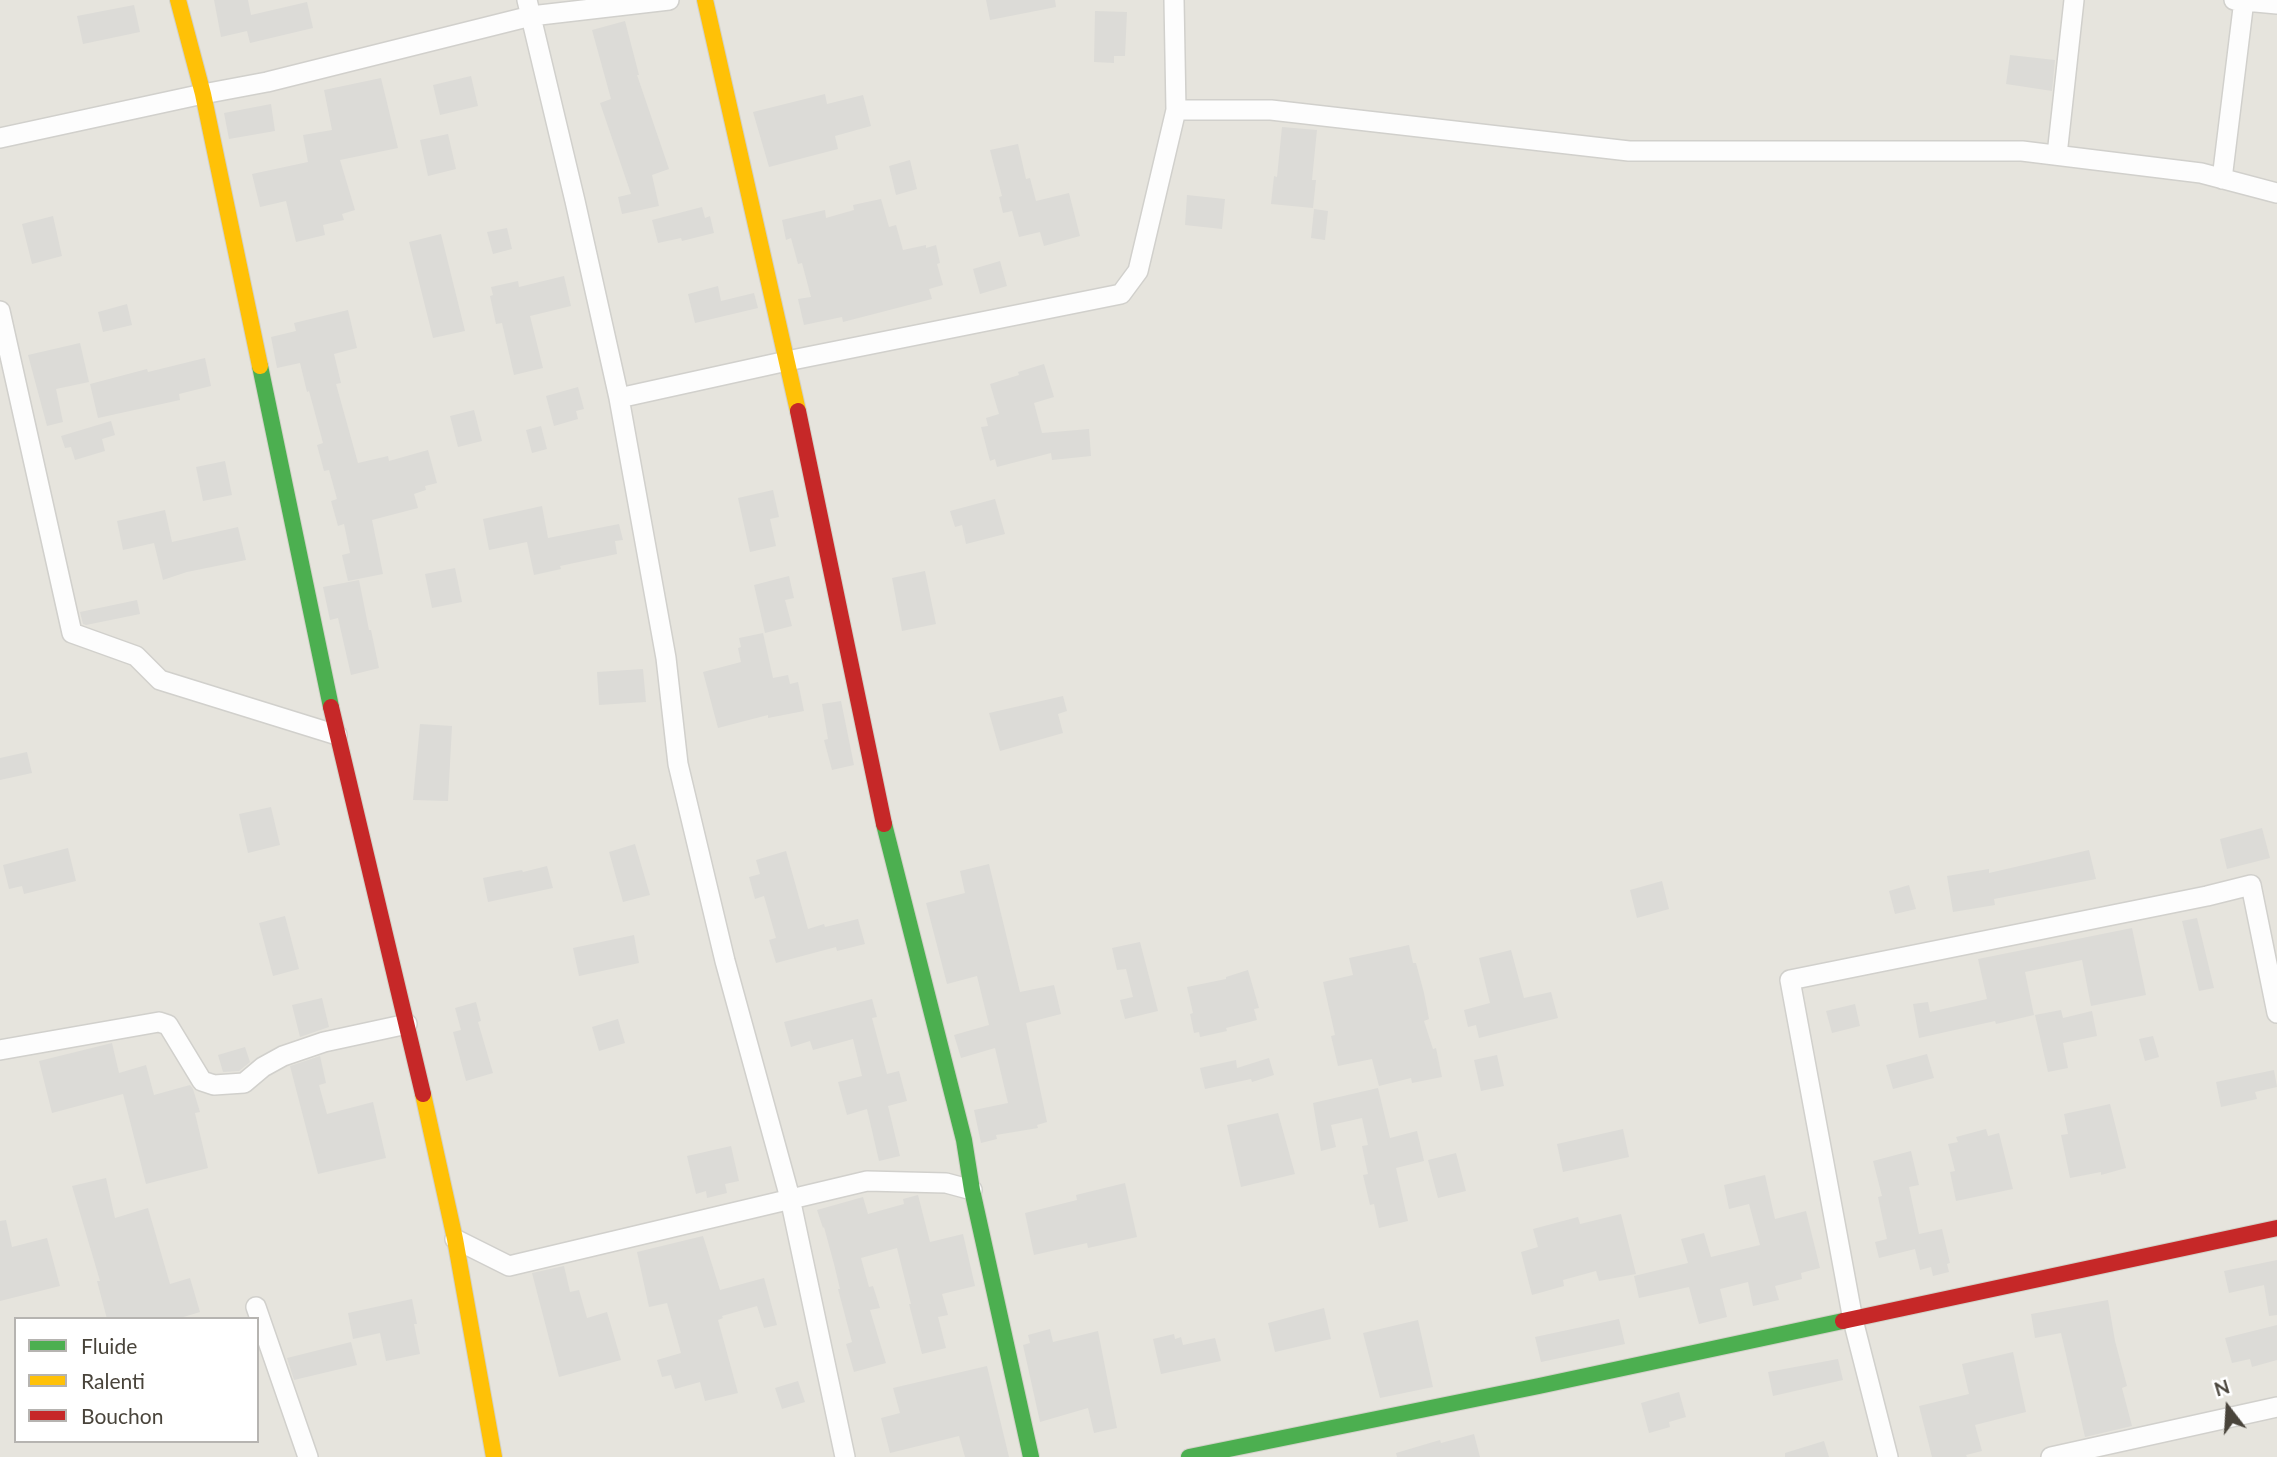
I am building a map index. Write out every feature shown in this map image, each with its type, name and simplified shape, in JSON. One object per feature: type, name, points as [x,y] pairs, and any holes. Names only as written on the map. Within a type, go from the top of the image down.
[{"type":"street","points":[[178,0],[203,93],[337,735],[407,1024],[455,1239],[494,1457]]},
{"type":"street","points":[[0,138],[203,93],[267,82],[529,8],[669,0]]},
{"type":"street","points":[[705,0],[787,361],[890,854],[964,1140],[972,1190],[1031,1457]]},
{"type":"street","points":[[619,398],[787,361],[1121,294],[1138,271],[1176,110],[1174,0]]},
{"type":"street","points":[[2057,155],[2074,0]]},
{"type":"street","points":[[2234,0],[2277,4]]},
{"type":"street","points":[[2222,179],[2244,0]]},
{"type":"street","points":[[529,8],[619,398],[666,658],[678,764],[725,961],[790,1198],[845,1457]]},
{"type":"street","points":[[1176,110],[1271,110],[1629,151],[2022,151],[2201,173],[2277,193]]},
{"type":"street","points":[[0,311],[72,633],[136,656],[160,680],[337,735]]},
{"type":"street","points":[[1888,1457],[1853,1320],[1790,980],[2207,896],[2251,884],[2277,1013]]},
{"type":"street","points":[[0,1050],[159,1022],[169,1025],[202,1081],[231,1085],[244,1083],[263,1067],[283,1056],[314,1045],[407,1024]]},
{"type":"street","points":[[455,1239],[509,1266],[867,1181],[946,1183],[972,1190]]},
{"type":"street","points":[[1189,1457],[1853,1320],[2277,1228]]},
{"type":"street","points":[[256,1307],[308,1457]]},
{"type":"street","points":[[2051,1457],[2277,1407]]},
{"type":"shaded area","points":[[0,0],[2277,0],[2277,1457],[0,1457]]},
{"type":"building","points":[[214,0],[248,0],[251,15],[307,2],[313,28],[250,43],[247,31],[221,37]]},
{"type":"building","points":[[986,0],[1055,0],[1056,7],[990,20]]},
{"type":"building","points":[[134,5],[140,32],[83,44],[77,16]]},
{"type":"building","points":[[1095,11],[1127,12],[1125,56],[1114,56],[1114,63],[1094,62]]},
{"type":"building","points":[[625,21],[637,75],[669,169],[652,175],[659,206],[622,214],[618,197],[631,194],[600,103],[611,99],[592,30]]},
{"type":"building","points":[[2010,55],[2055,60],[2052,91],[2006,84]]},
{"type":"building","points":[[471,76],[478,106],[440,115],[433,85]]},
{"type":"building","points":[[381,78],[398,148],[340,160],[355,210],[342,214],[344,220],[323,225],[325,235],[296,242],[286,201],[260,207],[252,174],[308,162],[303,135],[332,130],[324,90]]},
{"type":"building","points":[[825,94],[827,104],[863,95],[871,126],[835,136],[838,149],[769,167],[753,112]]},
{"type":"building","points":[[271,104],[275,131],[229,139],[224,113]]},
{"type":"building","points":[[1282,127],[1317,130],[1312,180],[1316,180],[1313,208],[1271,204],[1274,176],[1277,177]]},
{"type":"building","points":[[448,134],[456,169],[428,176],[420,140]]},
{"type":"building","points":[[1018,144],[1026,179],[1030,178],[1036,201],[1069,193],[1080,236],[1044,246],[1040,232],[1019,237],[1012,211],[1003,213],[999,197],[1002,196],[990,150]]},
{"type":"building","points":[[910,160],[917,189],[896,195],[889,166]]},
{"type":"building","points":[[1187,195],[1225,199],[1222,229],[1185,225]]},
{"type":"building","points":[[881,199],[889,227],[896,225],[903,250],[936,245],[940,263],[937,264],[943,285],[929,289],[932,299],[843,322],[842,317],[804,325],[798,299],[811,297],[802,263],[798,264],[791,238],[786,240],[782,220],[825,210],[826,218],[854,210],[853,205]]},
{"type":"building","points":[[702,207],[705,218],[710,216],[714,233],[682,241],[681,238],[658,243],[652,220]]},
{"type":"building","points":[[1314,209],[1328,211],[1325,240],[1311,238]]},
{"type":"building","points":[[53,216],[62,256],[32,264],[22,224]]},
{"type":"building","points":[[507,228],[512,249],[493,254],[487,232]]},
{"type":"building","points":[[441,234],[465,331],[433,338],[409,242]]},
{"type":"building","points":[[1000,261],[1007,286],[980,294],[973,269]]},
{"type":"building","points":[[564,276],[571,306],[530,316],[543,368],[514,375],[502,323],[496,324],[490,296],[493,295],[491,287],[518,281],[519,287]]},
{"type":"building","points":[[718,286],[721,301],[754,293],[758,308],[695,323],[688,294]]},
{"type":"building","points":[[127,304],[132,325],[103,332],[98,312]]},
{"type":"building","points":[[348,310],[357,348],[334,354],[341,383],[336,384],[358,463],[388,456],[389,461],[428,450],[437,483],[425,486],[426,490],[414,494],[418,508],[372,520],[383,574],[348,581],[342,555],[350,553],[344,524],[338,526],[331,501],[337,499],[329,470],[324,471],[317,445],[323,443],[309,391],[307,392],[300,363],[277,368],[271,337],[296,331],[294,323]]},
{"type":"building","points":[[80,343],[89,382],[56,389],[63,422],[47,426],[28,355]]},
{"type":"building","points":[[205,358],[211,386],[179,394],[180,400],[98,418],[90,384]]},
{"type":"building","points":[[1044,364],[1054,397],[1034,403],[1042,433],[1089,429],[1091,456],[1052,460],[1051,453],[997,467],[995,459],[990,461],[981,427],[988,426],[986,418],[999,414],[990,384]]},
{"type":"building","points":[[578,387],[584,409],[576,411],[578,419],[554,426],[546,396]]},
{"type":"building","points":[[474,410],[482,441],[458,447],[450,416]]},
{"type":"building","points":[[111,421],[115,435],[102,439],[105,451],[75,460],[71,447],[65,448],[61,436]]},
{"type":"building","points":[[541,426],[547,449],[532,453],[526,430]]},
{"type":"building","points":[[225,461],[232,495],[203,501],[196,467]]},
{"type":"building","points":[[773,490],[779,517],[770,519],[776,546],[750,552],[738,498]]},
{"type":"building","points":[[995,499],[1005,534],[966,544],[962,525],[955,527],[950,511]]},
{"type":"building","points":[[542,506],[548,538],[619,524],[623,540],[615,541],[617,554],[560,566],[561,569],[534,575],[527,542],[489,550],[483,519]]},
{"type":"building","points":[[165,510],[172,542],[238,527],[246,560],[187,572],[163,580],[154,543],[123,550],[117,521]]},
{"type":"building","points":[[455,568],[462,602],[432,608],[425,574]]},
{"type":"building","points":[[925,571],[936,624],[902,631],[892,578]]},
{"type":"building","points":[[789,576],[794,598],[785,600],[792,626],[765,633],[754,585]]},
{"type":"building","points":[[359,580],[379,668],[351,675],[338,618],[330,620],[323,587]]},
{"type":"building","points":[[137,600],[140,614],[83,624],[80,612]]},
{"type":"building","points":[[763,633],[773,678],[788,675],[790,684],[798,682],[804,711],[768,718],[768,715],[718,728],[703,672],[741,662],[739,638]]},
{"type":"building","points":[[643,669],[646,702],[599,705],[597,672]]},
{"type":"building","points":[[1063,696],[1067,711],[1058,714],[1063,733],[1000,751],[989,713]]},
{"type":"building","points":[[841,701],[854,765],[832,770],[824,740],[828,739],[822,704]]},
{"type":"building","points":[[420,724],[452,726],[448,801],[413,800]]},
{"type":"building","points":[[27,752],[32,773],[0,780],[0,758]]},
{"type":"building","points":[[271,807],[280,845],[248,853],[239,814]]},
{"type":"building","points":[[2262,828],[2270,858],[2227,869],[2220,839]]},
{"type":"building","points":[[635,844],[650,895],[623,902],[609,852]]},
{"type":"building","points":[[68,848],[76,881],[24,894],[22,886],[9,889],[3,865]]},
{"type":"building","points":[[2089,850],[2096,879],[1994,899],[1995,905],[1953,912],[1947,876],[1989,869],[1989,873]]},
{"type":"building","points":[[786,851],[808,929],[858,919],[865,944],[837,951],[836,947],[776,963],[769,940],[776,938],[764,896],[755,899],[749,877],[760,874],[756,860]]},
{"type":"building","points":[[989,864],[1020,992],[1054,985],[1061,1014],[1026,1023],[1047,1122],[1037,1125],[1038,1128],[996,1135],[997,1139],[981,1143],[974,1110],[1008,1103],[995,1048],[961,1058],[954,1035],[989,1025],[977,976],[947,984],[926,903],[965,893],[960,871]]},
{"type":"building","points":[[547,866],[553,888],[488,902],[483,878]]},
{"type":"building","points":[[1662,881],[1669,909],[1637,918],[1630,890]]},
{"type":"building","points":[[1909,885],[1916,909],[1895,914],[1889,891]]},
{"type":"building","points":[[285,916],[299,969],[273,976],[259,923]]},
{"type":"building","points":[[2197,918],[2214,988],[2199,991],[2182,921]]},
{"type":"building","points":[[2132,928],[2146,995],[2091,1006],[2082,960],[2025,972],[2034,1015],[1919,1038],[1913,1004],[1928,1002],[1930,1012],[1987,999],[1978,959]]},
{"type":"building","points":[[634,935],[639,963],[579,976],[573,948]]},
{"type":"building","points":[[1140,942],[1158,1011],[1125,1019],[1120,1000],[1133,997],[1126,969],[1117,970],[1112,948]]},
{"type":"building","points":[[1409,945],[1424,993],[1429,1019],[1424,1021],[1433,1049],[1436,1048],[1442,1077],[1412,1083],[1411,1078],[1379,1086],[1372,1059],[1338,1066],[1331,1036],[1335,1035],[1323,982],[1353,975],[1349,958]]},
{"type":"building","points":[[1511,950],[1524,998],[1551,992],[1558,1018],[1479,1038],[1476,1025],[1468,1027],[1464,1010],[1490,1003],[1479,958]]},
{"type":"building","points":[[1248,970],[1259,1008],[1254,1009],[1257,1020],[1200,1037],[1199,1032],[1194,1033],[1187,987],[1226,979]]},
{"type":"building","points":[[322,998],[329,1027],[300,1037],[292,1005]]},
{"type":"building","points":[[872,999],[877,1017],[872,1018],[887,1074],[899,1071],[907,1101],[888,1106],[900,1156],[879,1161],[867,1109],[847,1115],[838,1082],[862,1076],[853,1039],[813,1050],[810,1041],[791,1047],[784,1022]]},
{"type":"building","points":[[476,1002],[481,1021],[478,1022],[493,1073],[466,1081],[453,1032],[461,1030],[455,1008]]},
{"type":"building","points":[[1855,1004],[1860,1026],[1832,1033],[1826,1011]]},
{"type":"building","points":[[2061,1010],[2063,1018],[2092,1011],[2097,1036],[2063,1043],[2068,1068],[2048,1072],[2035,1015]]},
{"type":"building","points":[[618,1019],[625,1043],[599,1051],[592,1027]]},
{"type":"building","points":[[2153,1036],[2159,1057],[2145,1061],[2139,1039]]},
{"type":"building","points":[[112,1043],[119,1073],[146,1065],[154,1095],[190,1085],[200,1112],[195,1113],[208,1168],[146,1184],[123,1094],[52,1113],[39,1061]]},
{"type":"building","points":[[245,1047],[250,1062],[239,1071],[223,1072],[218,1055]]},
{"type":"building","points":[[1927,1054],[1934,1078],[1893,1089],[1886,1065]]},
{"type":"building","points":[[1497,1055],[1504,1086],[1481,1091],[1474,1060]]},
{"type":"building","points":[[320,1056],[326,1083],[319,1085],[327,1114],[373,1102],[386,1158],[318,1174],[290,1066]]},
{"type":"building","points":[[1269,1058],[1274,1075],[1252,1082],[1251,1079],[1205,1089],[1200,1068],[1236,1060],[1237,1068]]},
{"type":"building","points":[[2274,1070],[2277,1087],[2255,1092],[2257,1099],[2221,1107],[2216,1082]]},
{"type":"building","points":[[1378,1088],[1390,1138],[1417,1131],[1424,1161],[1396,1168],[1408,1221],[1379,1228],[1374,1204],[1370,1205],[1363,1175],[1368,1174],[1362,1146],[1368,1145],[1362,1118],[1331,1125],[1336,1147],[1321,1151],[1313,1103]]},
{"type":"building","points":[[2110,1104],[2126,1168],[2101,1175],[2101,1172],[2070,1178],[2061,1135],[2068,1134],[2064,1114]]},
{"type":"building","points":[[1278,1113],[1295,1174],[1241,1187],[1227,1125]]},
{"type":"building","points":[[1623,1129],[1629,1157],[1563,1172],[1557,1144]]},
{"type":"building","points":[[1986,1129],[1988,1136],[1999,1133],[2013,1189],[1956,1201],[1950,1172],[1955,1171],[1948,1144],[1958,1142],[1956,1137]]},
{"type":"building","points":[[731,1146],[739,1181],[725,1184],[727,1193],[707,1198],[706,1191],[696,1194],[687,1156]]},
{"type":"building","points":[[1911,1151],[1919,1185],[1909,1187],[1919,1234],[1942,1229],[1950,1263],[1947,1264],[1949,1272],[1933,1276],[1931,1267],[1920,1270],[1915,1249],[1879,1258],[1875,1242],[1887,1239],[1878,1197],[1882,1196],[1873,1161]]},
{"type":"building","points":[[1456,1153],[1466,1191],[1438,1198],[1428,1160]]},
{"type":"building","points":[[1765,1175],[1775,1219],[1806,1211],[1820,1268],[1801,1273],[1802,1279],[1775,1286],[1779,1300],[1753,1306],[1748,1282],[1720,1289],[1727,1317],[1699,1324],[1689,1287],[1639,1298],[1634,1276],[1688,1263],[1681,1239],[1704,1233],[1711,1257],[1760,1245],[1749,1204],[1729,1209],[1724,1185]]},
{"type":"building","points":[[106,1178],[115,1218],[148,1208],[170,1284],[190,1278],[200,1312],[184,1317],[106,1317],[97,1281],[100,1281],[72,1186]]},
{"type":"building","points":[[1125,1183],[1137,1237],[1088,1248],[1087,1243],[1034,1255],[1025,1213],[1077,1200],[1076,1195]]},
{"type":"building","points":[[918,1195],[930,1242],[963,1234],[975,1286],[942,1294],[948,1315],[938,1317],[946,1348],[922,1354],[897,1248],[861,1258],[869,1287],[873,1286],[880,1308],[870,1310],[886,1363],[854,1372],[846,1344],[852,1342],[840,1289],[817,1210],[863,1197],[868,1214],[904,1204],[903,1199]]},
{"type":"building","points":[[1621,1214],[1636,1274],[1599,1281],[1596,1271],[1563,1280],[1564,1286],[1532,1295],[1521,1252],[1538,1247],[1533,1229],[1578,1217],[1580,1224]]},
{"type":"building","points":[[6,1220],[12,1247],[47,1238],[60,1286],[0,1301],[0,1221]]},
{"type":"building","points":[[703,1236],[720,1290],[764,1278],[777,1325],[764,1328],[757,1306],[722,1316],[723,1318],[718,1320],[738,1393],[705,1401],[700,1382],[675,1389],[671,1375],[662,1377],[657,1360],[681,1353],[667,1303],[649,1307],[637,1252]]},
{"type":"building","points":[[2277,1260],[2277,1315],[2269,1316],[2264,1285],[2229,1293],[2224,1271]]},
{"type":"building","points":[[564,1266],[570,1292],[579,1290],[587,1318],[607,1312],[621,1360],[559,1377],[532,1273]]},
{"type":"building","points":[[412,1299],[420,1354],[386,1361],[380,1333],[353,1339],[348,1313]]},
{"type":"building","points":[[2108,1300],[2127,1386],[2122,1388],[2132,1426],[2085,1437],[2061,1333],[2035,1338],[2031,1314]]},
{"type":"building","points":[[1324,1308],[1331,1339],[1275,1352],[1268,1323]]},
{"type":"building","points":[[1619,1319],[1625,1344],[1541,1362],[1535,1337]]},
{"type":"building","points":[[1418,1320],[1433,1387],[1380,1398],[1363,1333]]},
{"type":"building","points":[[2277,1325],[2277,1360],[2252,1367],[2250,1359],[2232,1363],[2225,1338]]},
{"type":"building","points":[[1050,1329],[1053,1342],[1098,1331],[1117,1428],[1094,1433],[1088,1408],[1040,1422],[1023,1345],[1030,1343],[1028,1335]]},
{"type":"building","points":[[1174,1334],[1175,1339],[1181,1337],[1183,1345],[1215,1338],[1221,1361],[1161,1374],[1153,1339]]},
{"type":"building","points":[[351,1342],[357,1365],[294,1380],[287,1358]]},
{"type":"building","points":[[2013,1352],[2026,1412],[1975,1425],[1982,1451],[1966,1455],[1967,1457],[1932,1457],[1919,1406],[1969,1394],[1962,1364]]},
{"type":"building","points":[[1838,1359],[1843,1380],[1773,1396],[1768,1372]]},
{"type":"building","points":[[987,1366],[1009,1457],[965,1457],[959,1436],[890,1453],[881,1418],[900,1413],[893,1388]]},
{"type":"building","points":[[798,1381],[805,1402],[782,1409],[775,1388]]},
{"type":"building","points":[[1679,1392],[1686,1417],[1669,1422],[1670,1427],[1649,1433],[1641,1403]]},
{"type":"building","points":[[1474,1434],[1480,1457],[1397,1457],[1396,1453],[1440,1440],[1441,1443]]},
{"type":"building","points":[[1824,1441],[1829,1457],[1785,1457],[1785,1453]]},
{"type":"traffic: fast","points":[[260,366],[331,707]]},
{"type":"traffic: fast","points":[[884,824],[964,1140],[972,1190],[1031,1457]]},
{"type":"traffic: fast","points":[[1189,1457],[1843,1321]]},
{"type":"traffic: slow","points":[[178,0],[203,94],[260,366]]},
{"type":"traffic: slow","points":[[705,0],[798,411]]},
{"type":"traffic: slow","points":[[423,1094],[455,1239],[494,1457]]},
{"type":"traffic: jam","points":[[798,411],[884,824]]},
{"type":"traffic: jam","points":[[331,707],[423,1094]]},
{"type":"traffic: jam","points":[[1843,1321],[2277,1228]]}]
